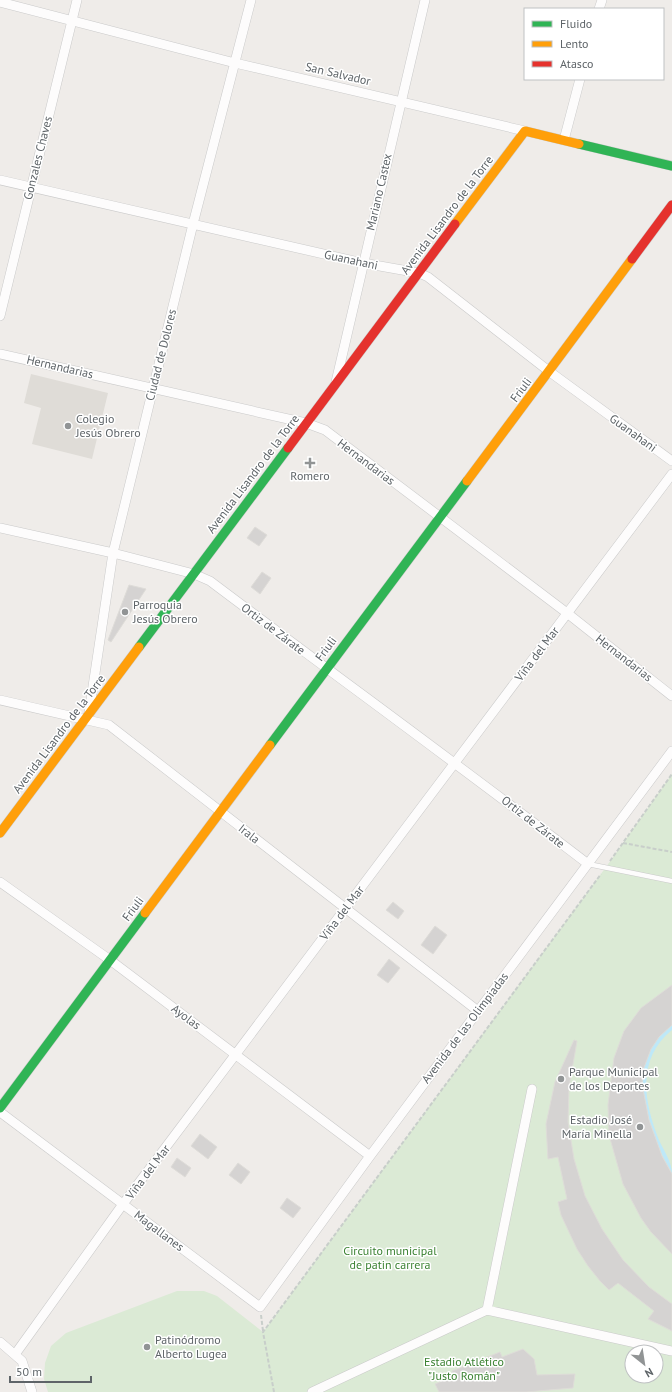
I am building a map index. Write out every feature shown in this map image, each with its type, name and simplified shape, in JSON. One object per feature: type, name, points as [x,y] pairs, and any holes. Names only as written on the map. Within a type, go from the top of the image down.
[{"type":"street","name":"Gonzales Chaves","points":[[0,316],[77,0]]},
{"type":"street","name":"Ciudad de Dolores","points":[[87,716],[113,553],[193,224],[251,0]]},
{"type":"street","name":"Mariano Castex","points":[[335,385],[400,101],[425,0]]},
{"type":"street","name":"San Salvador","points":[[0,2],[235,62],[672,166]]},
{"type":"street","points":[[564,140],[580,80]]},
{"type":"street","name":"Avenida Lisandro de la Torre","points":[[0,833],[525,131]]},
{"type":"street","name":"Guanahani","points":[[0,180],[363,263],[418,273],[428,277],[550,372],[672,461]]},
{"type":"street","name":"Friuli","points":[[0,1108],[439,518],[550,372],[672,206]]},
{"type":"street","name":"Hernandarias","points":[[0,354],[306,423],[325,430],[439,518],[567,613],[672,696]]},
{"type":"street","name":"Viña del Mar","points":[[16,1354],[123,1204],[672,474]]},
{"type":"street","name":"Ortiz de Zárate","points":[[0,528],[113,553],[194,574],[210,581],[327,669],[455,762],[588,864]]},
{"type":"street","name":"Irala","points":[[0,700],[87,716],[109,725],[478,1011]]},
{"type":"street","name":"Avenida de las Olimpiadas","points":[[260,1306],[672,751]]},
{"type":"street","name":"Ayolas","points":[[0,882],[110,960],[370,1156]]},
{"type":"street","points":[[487,1310],[532,1089]]},
{"type":"street","name":"Magallanes","points":[[0,1112],[260,1306]]},
{"type":"street","points":[[312,1392],[487,1310],[672,1351]]},
{"type":"street","points":[[0,1342],[22,1360],[32,1392]]},
{"type":"lane","points":[[588,864],[672,881]]},
{"type":"path","points":[[263,1332],[606,867],[672,774]]},
{"type":"path","points":[[623,843],[672,852]]},
{"type":"path","points":[[260,1306],[263,1332],[274,1392]]},
{"type":"shaded area","name":"Colegio Jesús Obrero","points":[[31,374],[108,393],[92,459],[32,444],[41,408],[24,403]]},
{"type":"green space","name":"Parque Municipal de los Deportes","points":[[672,774],[672,1392],[48,1392],[44,1379],[45,1363],[51,1346],[66,1333],[177,1291],[204,1291],[217,1296],[263,1332],[606,867]]},
{"type":"water","points":[[672,1025],[672,1030],[660,1041],[653,1054],[648,1068],[646,1082],[647,1096],[654,1126],[669,1161],[672,1174],[655,1137],[648,1117],[644,1097],[643,1077],[647,1058],[656,1040]]},
{"type":"building","points":[[255,527],[267,535],[259,546],[247,538]]},
{"type":"building","points":[[262,572],[271,578],[260,594],[251,587]]},
{"type":"building","name":"Parroquia Jesús Obrero","points":[[129,585],[146,589],[111,642],[108,640]]},
{"type":"building","points":[[393,902],[404,911],[398,919],[386,910]]},
{"type":"building","points":[[435,926],[447,935],[433,954],[421,945]]},
{"type":"building","points":[[389,959],[400,968],[388,983],[377,975]]},
{"type":"building","name":"Estadio José María Minella","points":[[672,985],[672,1025],[659,1037],[651,1049],[643,1070],[642,1084],[649,1120],[662,1156],[672,1174],[672,1254],[651,1232],[641,1218],[623,1184],[609,1135],[608,1105],[614,1058],[624,1031],[641,1008]]},
{"type":"building","points":[[574,1040],[577,1041],[569,1087],[568,1122],[574,1159],[585,1196],[602,1229],[623,1260],[649,1287],[672,1304],[672,1331],[648,1319],[654,1311],[618,1283],[609,1290],[600,1281],[577,1249],[561,1215],[558,1202],[567,1199],[558,1157],[548,1159],[546,1124],[555,1082]]},
{"type":"building","points":[[200,1134],[217,1147],[208,1159],[191,1146]]},
{"type":"building","points":[[177,1158],[191,1168],[185,1177],[171,1167]]},
{"type":"building","points":[[238,1163],[250,1172],[241,1184],[229,1175]]},
{"type":"building","points":[[287,1198],[301,1208],[293,1218],[280,1208]]},
{"type":"building","points":[[523,1349],[534,1359],[537,1375],[575,1374],[573,1388],[526,1392],[439,1392],[435,1384],[454,1376],[452,1371],[500,1352],[502,1357]]},
{"type":"traffic: fast","points":[[579,144],[672,166]]},
{"type":"traffic: fast","points":[[139,647],[288,448]]},
{"type":"traffic: fast","points":[[270,745],[467,481]]},
{"type":"traffic: fast","points":[[0,1108],[145,913]]},
{"type":"traffic: slow","points":[[455,224],[525,131],[579,144]]},
{"type":"traffic: slow","points":[[467,481],[632,259]]},
{"type":"traffic: slow","points":[[0,833],[139,647]]},
{"type":"traffic: slow","points":[[145,913],[270,745]]},
{"type":"traffic: jam","points":[[632,259],[672,205]]},
{"type":"traffic: jam","points":[[288,448],[455,224]]},
{"type":"place","name":"Colegio Jesús Obrero","points":[[68,426]]},
{"type":"place","name":"Romero","points":[[310,463]]},
{"type":"place","name":"Parroquia Jesús Obrero","points":[[125,612]]},
{"type":"place","name":"Parque Municipal de los Deportes","points":[[561,1079]]},
{"type":"place","name":"Estadio José María Minella","points":[[640,1127]]},
{"type":"place","name":"Patinódromo Alberto Lugea","points":[[147,1347]]},
{"type":"park label","name":"Circuito municipal de patin carrera","points":[[390,1258]]},
{"type":"park label","name":"Estadio Atlético \"Justo Román\"","points":[[464,1369]]}]
